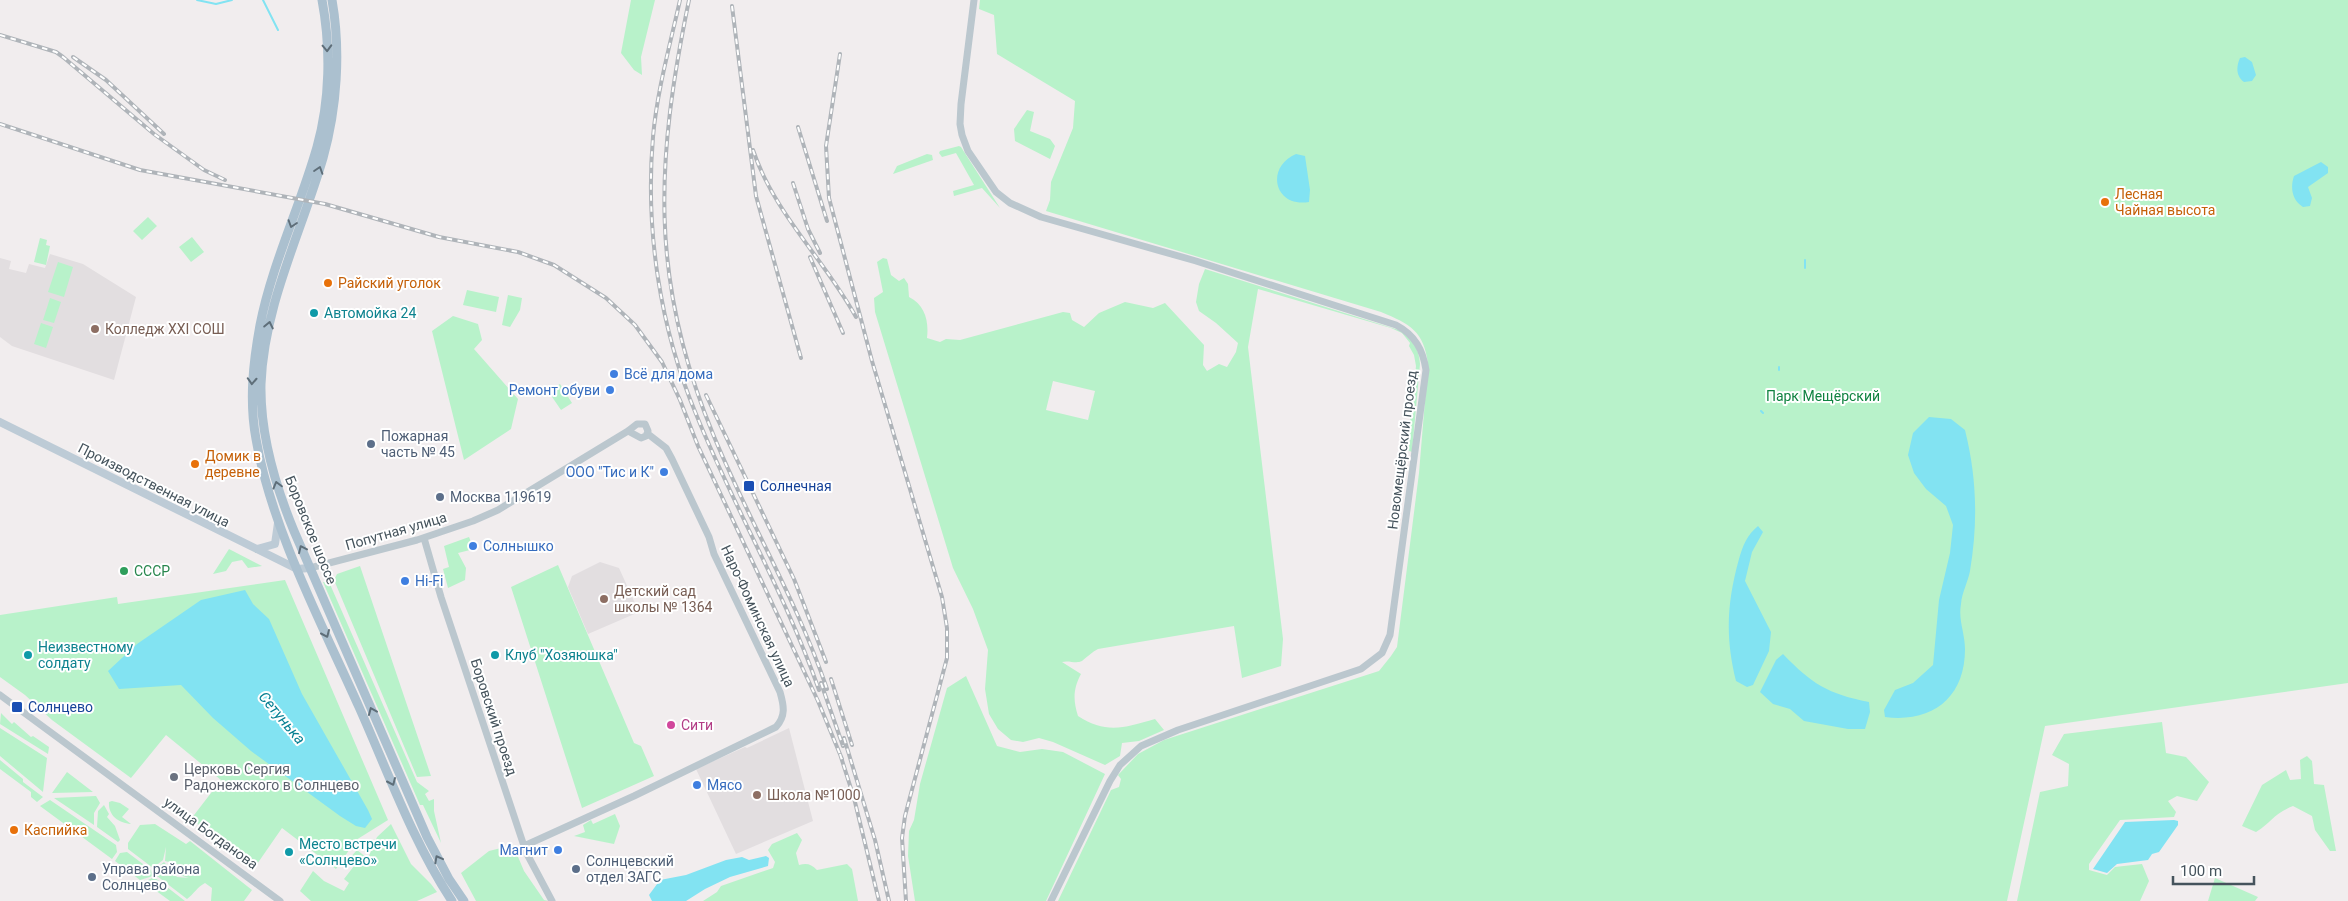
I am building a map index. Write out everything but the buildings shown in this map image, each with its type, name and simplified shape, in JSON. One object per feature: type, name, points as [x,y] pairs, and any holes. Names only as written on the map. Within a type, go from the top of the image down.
[{"type":"main road","name":"Боровское шоссе","points":[[322,0],[327,62],[320,130],[263,311],[252,374],[252,402],[256,439],[263,472],[278,520],[298,569],[417,838],[452,901]]},
{"type":"main road","name":"Боровское шоссе","points":[[332,0],[336,26],[336,74],[331,120],[322,160],[273,308],[267,335],[261,384],[263,419],[276,484],[310,568],[427,837],[449,879],[464,901]]},
{"type":"main road","name":"Производственная улица","points":[[0,422],[298,569]]},
{"type":"main road","points":[[258,549],[275,544],[278,537],[278,520]]},
{"type":"main road","name":"Попутная улица","points":[[298,569],[310,568]]},
{"type":"street","name":"Новомещёрский проезд","points":[[974,0],[960,124],[968,151],[986,180],[1001,197],[1019,208],[1041,217],[1196,261],[1396,326],[1410,334],[1415,340],[1423,357],[1426,370],[1390,635],[1384,650],[1361,669],[1178,730],[1148,742],[1134,751],[1120,765],[1110,781],[1052,901]]},
{"type":"street","points":[[638,424],[643,424],[647,427],[648,434],[643,438],[632,432],[638,424]]},
{"type":"street","name":"Попутная улица","points":[[310,568],[462,526],[498,510],[632,432]]},
{"type":"street","name":"Наро-Фоминская улица","points":[[524,846],[634,796],[776,727],[782,721],[783,705],[780,692],[714,554],[702,521],[666,448],[648,434]]},
{"type":"street","name":"Боровский проезд","points":[[424,538],[441,597],[524,846],[552,901]]},
{"type":"street","name":"улица Богданова","points":[[0,694],[280,901]]},
{"type":"shaded area","points":[[50,254],[83,264],[136,297],[114,380],[12,346],[0,337],[0,258],[11,261],[9,269],[26,273],[29,264],[45,268]]},
{"type":"shaded area","name":"Детский сад школы № 1364","points":[[600,562],[619,568],[639,612],[588,634],[568,587],[572,576]]},
{"type":"shaded area","name":"Школа №1000","points":[[789,728],[813,821],[736,854],[696,769]]},
{"type":"green space","points":[[631,0],[655,0],[641,57],[642,75],[634,70],[621,53]]},
{"type":"green space","name":"Парк Мещёрский","points":[[980,0],[2348,0],[2348,683],[2045,726],[2007,901],[1058,901],[1111,790],[1119,787],[1121,779],[1118,775],[1138,754],[1164,740],[1379,671],[1391,656],[1397,647],[1419,473],[1428,364],[1423,344],[1414,330],[1408,325],[1381,312],[1046,211],[1050,200],[1051,182],[1073,128],[1075,101],[997,54],[994,15],[979,9]]},
{"type":"green space","points":[[1027,110],[1034,112],[1030,131],[1050,139],[1055,146],[1050,159],[1015,141],[1014,129]]},
{"type":"green space","points":[[959,146],[1000,208],[982,188],[954,196],[953,191],[974,185],[956,153],[942,157],[939,153],[940,151]]},
{"type":"green space","points":[[927,154],[932,155],[933,160],[893,174],[897,166]]},
{"type":"green space","points":[[148,217],[157,226],[142,240],[133,231]]},
{"type":"green space","points":[[192,237],[204,252],[191,262],[179,247]]},
{"type":"green space","points":[[40,238],[47,240],[46,245],[50,246],[46,265],[34,262]]},
{"type":"green space","points":[[883,258],[887,259],[891,275],[899,281],[904,278],[908,284],[909,297],[919,304],[925,314],[927,338],[940,342],[946,339],[960,340],[1063,312],[1070,313],[1072,320],[1084,327],[1099,313],[1125,302],[1153,308],[1165,303],[1204,345],[1203,365],[1207,371],[1219,364],[1227,367],[1236,352],[1238,343],[1216,323],[1199,311],[1196,302],[1199,284],[1205,269],[1402,331],[1406,334],[1417,349],[1420,364],[1412,452],[1407,450],[1416,366],[1414,355],[1409,346],[1410,343],[1402,333],[1391,328],[1258,289],[1248,347],[1283,639],[1281,666],[1242,678],[1234,626],[1098,649],[1082,661],[1062,662],[1081,674],[1076,685],[1075,695],[1078,716],[1097,725],[1115,728],[1155,719],[1164,730],[1139,741],[1122,743],[1120,756],[1105,765],[1053,742],[1039,738],[1023,742],[1011,740],[998,729],[989,714],[985,689],[988,650],[973,609],[953,568],[875,312],[874,298],[883,292],[877,262]],"holes":[[[1053,381],[1095,391],[1088,420],[1046,410]]]},
{"type":"green space","points":[[58,262],[73,267],[64,297],[48,292]]},
{"type":"green space","points":[[467,290],[499,297],[496,312],[463,305]]},
{"type":"green space","points":[[508,295],[522,298],[520,310],[510,327],[502,325]]},
{"type":"green space","points":[[50,298],[61,302],[54,323],[43,320]]},
{"type":"green space","points":[[453,316],[478,324],[482,340],[474,349],[518,399],[511,429],[464,460],[432,331]]},
{"type":"green space","points":[[41,323],[53,327],[46,348],[34,344]]},
{"type":"green space","points":[[560,384],[572,403],[561,410],[548,391]]},
{"type":"green space","points":[[469,537],[474,549],[458,553],[466,568],[465,580],[448,588],[443,569],[449,567],[444,546]]},
{"type":"green space","points":[[229,549],[262,566],[248,568],[242,560],[232,562],[226,571],[213,574]]},
{"type":"green space","points":[[558,565],[634,743],[641,746],[654,776],[582,808],[511,587]]},
{"type":"green space","points":[[360,566],[431,776],[417,777],[334,580],[337,574]]},
{"type":"green space","points":[[285,580],[388,820],[356,840],[336,869],[282,828],[255,867],[191,819],[221,780],[166,735],[131,778],[52,720],[25,695],[0,677],[0,615],[117,597],[118,604]]},
{"type":"green space","points":[[323,582],[329,582],[417,782],[429,791],[425,794],[429,801],[434,799],[434,811],[441,843],[423,805],[420,805]]},
{"type":"green space","points":[[966,676],[997,746],[1020,752],[1042,749],[1063,752],[1105,774],[1046,901],[915,901],[908,856],[909,831],[914,820],[920,784],[947,688]]},
{"type":"green space","points":[[1,713],[12,724],[14,722],[31,737],[33,736],[49,747],[48,754],[0,724]]},
{"type":"green space","points":[[2162,722],[2166,753],[2186,757],[2209,782],[2197,801],[2177,796],[2168,801],[2176,812],[2174,817],[2120,820],[2089,864],[2089,870],[2107,875],[2115,867],[2142,864],[2149,881],[2140,901],[2017,901],[2040,792],[2068,786],[2069,764],[2052,755],[2064,734]]},
{"type":"green space","points":[[0,728],[47,758],[43,792],[0,756]]},
{"type":"green space","points":[[2307,756],[2312,761],[2314,784],[2324,785],[2336,851],[2330,851],[2315,830],[2312,816],[2293,806],[2281,812],[2256,832],[2242,826],[2262,785],[2286,770],[2290,780],[2301,779],[2300,760]]},
{"type":"green space","points":[[0,760],[23,779],[23,782],[43,797],[37,802],[31,797],[31,792],[0,769]]},
{"type":"green space","points":[[67,772],[93,792],[52,793]]},
{"type":"green space","points":[[96,796],[100,803],[94,813],[94,825],[54,798]]},
{"type":"green space","points":[[50,800],[116,845],[117,852],[112,859],[40,806]]},
{"type":"green space","points":[[109,802],[120,803],[129,809],[122,817],[131,824],[115,818],[109,807]]},
{"type":"green space","points":[[104,805],[109,814],[107,817],[115,826],[120,840],[118,842],[97,827],[98,811]]},
{"type":"green space","points":[[615,814],[620,826],[614,844],[574,836],[585,832],[583,825],[591,820],[593,824]]},
{"type":"green space","points":[[155,824],[186,844],[190,841],[252,890],[244,901],[211,901],[212,888],[205,883],[187,899],[157,876],[154,870],[164,862],[177,877],[189,878],[179,875],[172,866],[187,870],[188,867],[165,861],[166,847],[163,860],[153,868],[128,849],[128,843],[140,825]]},
{"type":"green space","points":[[391,824],[411,864],[437,892],[417,901],[311,901],[300,891],[313,871],[324,881],[344,891],[349,883],[344,879],[354,866],[347,861],[357,850],[371,861],[368,858],[377,837]]},
{"type":"green space","points":[[797,833],[802,840],[796,853],[799,865],[809,864],[817,870],[847,864],[852,869],[858,901],[703,901],[717,892],[721,886],[773,868],[775,862],[768,850],[772,844]]},
{"type":"green space","points":[[513,845],[524,871],[544,900],[549,901],[476,901],[461,873],[489,851]]},
{"type":"green space","points":[[127,852],[151,870],[153,876],[140,880],[115,861],[120,853]]},
{"type":"green space","points":[[154,877],[185,901],[170,901],[144,882]]},
{"type":"green space","points":[[2215,878],[2258,897],[2255,901],[2208,901]]},
{"type":"water","points":[[2245,57],[2252,62],[2256,75],[2252,81],[2244,82],[2239,77],[2237,68],[2240,58]]},
{"type":"water","points":[[1296,154],[1305,156],[1310,190],[1309,202],[1297,202],[1288,199],[1281,193],[1278,185],[1277,176],[1280,168],[1286,160]]},
{"type":"water","points":[[2321,162],[2328,167],[2328,173],[2308,187],[2312,198],[2310,206],[2303,207],[2294,197],[2292,185],[2294,176]]},
{"type":"water","points":[[1929,417],[1951,419],[1965,430],[1972,466],[1975,500],[1973,553],[1960,610],[1965,643],[1963,666],[1959,681],[1952,694],[1943,704],[1917,716],[1902,718],[1885,717],[1884,710],[1895,690],[1913,683],[1933,665],[1939,600],[1950,553],[1953,525],[1946,506],[1926,489],[1914,473],[1908,455],[1913,433]]},
{"type":"water","points":[[1758,526],[1763,532],[1752,552],[1745,581],[1771,632],[1769,651],[1753,685],[1747,687],[1736,681],[1732,665],[1729,634],[1730,605],[1742,549],[1748,537]]},
{"type":"water","points":[[245,590],[253,604],[269,619],[302,694],[368,810],[372,819],[365,828],[356,826],[340,816],[251,751],[213,718],[181,685],[119,689],[108,671],[137,644],[201,600]]},
{"type":"water","points":[[1783,654],[1803,673],[1822,686],[1842,695],[1869,702],[1870,712],[1865,729],[1848,729],[1804,721],[1790,709],[1773,704],[1760,692],[1776,660]]},
{"type":"water","points":[[2178,821],[2178,825],[2159,852],[2152,854],[2148,860],[2117,864],[2107,873],[2093,869],[2125,822]]},
{"type":"water","points":[[766,856],[769,858],[768,866],[730,877],[686,901],[652,901],[649,895],[660,880],[686,875],[726,860],[742,857],[749,860]]},
{"type":"waterway","points":[[197,0],[216,4],[232,0]]},
{"type":"waterway","name":"Сетунька","points":[[263,0],[278,30]]},
{"type":"waterway","points":[[1805,260],[1805,268]]},
{"type":"railway","points":[[680,0],[658,103],[653,137],[651,172],[654,243],[664,313],[683,381],[696,414],[776,586],[819,690]]},
{"type":"railway","points":[[689,0],[678,58],[665,167],[665,219],[669,271],[678,323],[692,377],[713,434],[741,498],[787,592],[827,689]]},
{"type":"railway","points":[[732,6],[756,196],[801,358]]},
{"type":"railway","points":[[0,35],[56,52],[154,134],[204,170],[225,180]]},
{"type":"railway","points":[[840,54],[826,146],[829,198],[872,361],[942,597],[947,628],[947,658],[905,816],[902,838],[906,901]]},
{"type":"railway","points":[[73,57],[106,80],[164,134]]},
{"type":"railway","points":[[0,124],[140,170],[325,204],[439,237],[518,252],[554,265],[606,298],[635,325],[662,362],[680,400],[698,446],[818,701],[842,759]]},
{"type":"railway","points":[[798,127],[827,221]]},
{"type":"railway","points":[[753,150],[773,195],[856,317]]},
{"type":"railway","points":[[793,183],[808,229],[820,253]]},
{"type":"railway","points":[[810,257],[843,333]]},
{"type":"railway","points":[[706,395],[794,579],[826,662]]},
{"type":"railway","points":[[831,679],[852,745]]},
{"type":"railway","points":[[821,683],[843,746]]},
{"type":"railway","points":[[844,738],[875,840],[889,901]]},
{"type":"railway","points":[[840,754],[854,798],[879,901]]},
{"type":"place","name":"Лесная Чайная высота","points":[[2105,202]]},
{"type":"place","name":"Райский уголок","points":[[328,283]]},
{"type":"place","name":"Автомойка 24","points":[[314,313]]},
{"type":"place","name":"Колледж XXI СОШ","points":[[95,329]]},
{"type":"place","name":"Всё для дома","points":[[614,374]]},
{"type":"place","name":"Ремонт обуви","points":[[610,390]]},
{"type":"place","name":"Пожарная часть № 45","points":[[371,444]]},
{"type":"place","name":"Домик в деревне","points":[[195,464]]},
{"type":"place","name":"ООО \"Тис и К\"","points":[[664,472]]},
{"type":"place","name":"Солнечная","points":[[749,486]]},
{"type":"place","name":"Москва 119619","points":[[440,497]]},
{"type":"place","name":"Солнышко","points":[[473,546]]},
{"type":"place","name":"СССР","points":[[124,571]]},
{"type":"place","name":"Hi-Fi","points":[[405,581]]},
{"type":"place","name":"Детский сад школы № 1364","points":[[604,599]]},
{"type":"place","name":"Неизвестному солдату","points":[[28,655]]},
{"type":"place","name":"Клуб \"Хозяюшка\"","points":[[495,655]]},
{"type":"place","name":"Солнцево","points":[[17,707]]},
{"type":"place","name":"Сити","points":[[671,725]]},
{"type":"place","name":"Церковь Сергия Радонежского в Солнцево","points":[[174,777]]},
{"type":"place","name":"Мясо","points":[[697,785]]},
{"type":"place","name":"Школа №1000","points":[[757,795]]},
{"type":"place","name":"Каспийка","points":[[14,830]]},
{"type":"place","name":"Магнит","points":[[558,850]]},
{"type":"place","name":"Место встречи «Солнцево»","points":[[289,852]]},
{"type":"place","name":"Солнцевский отдел ЗАГС","points":[[576,869]]},
{"type":"place","name":"Управа района Солнцево","points":[[92,877]]}]
